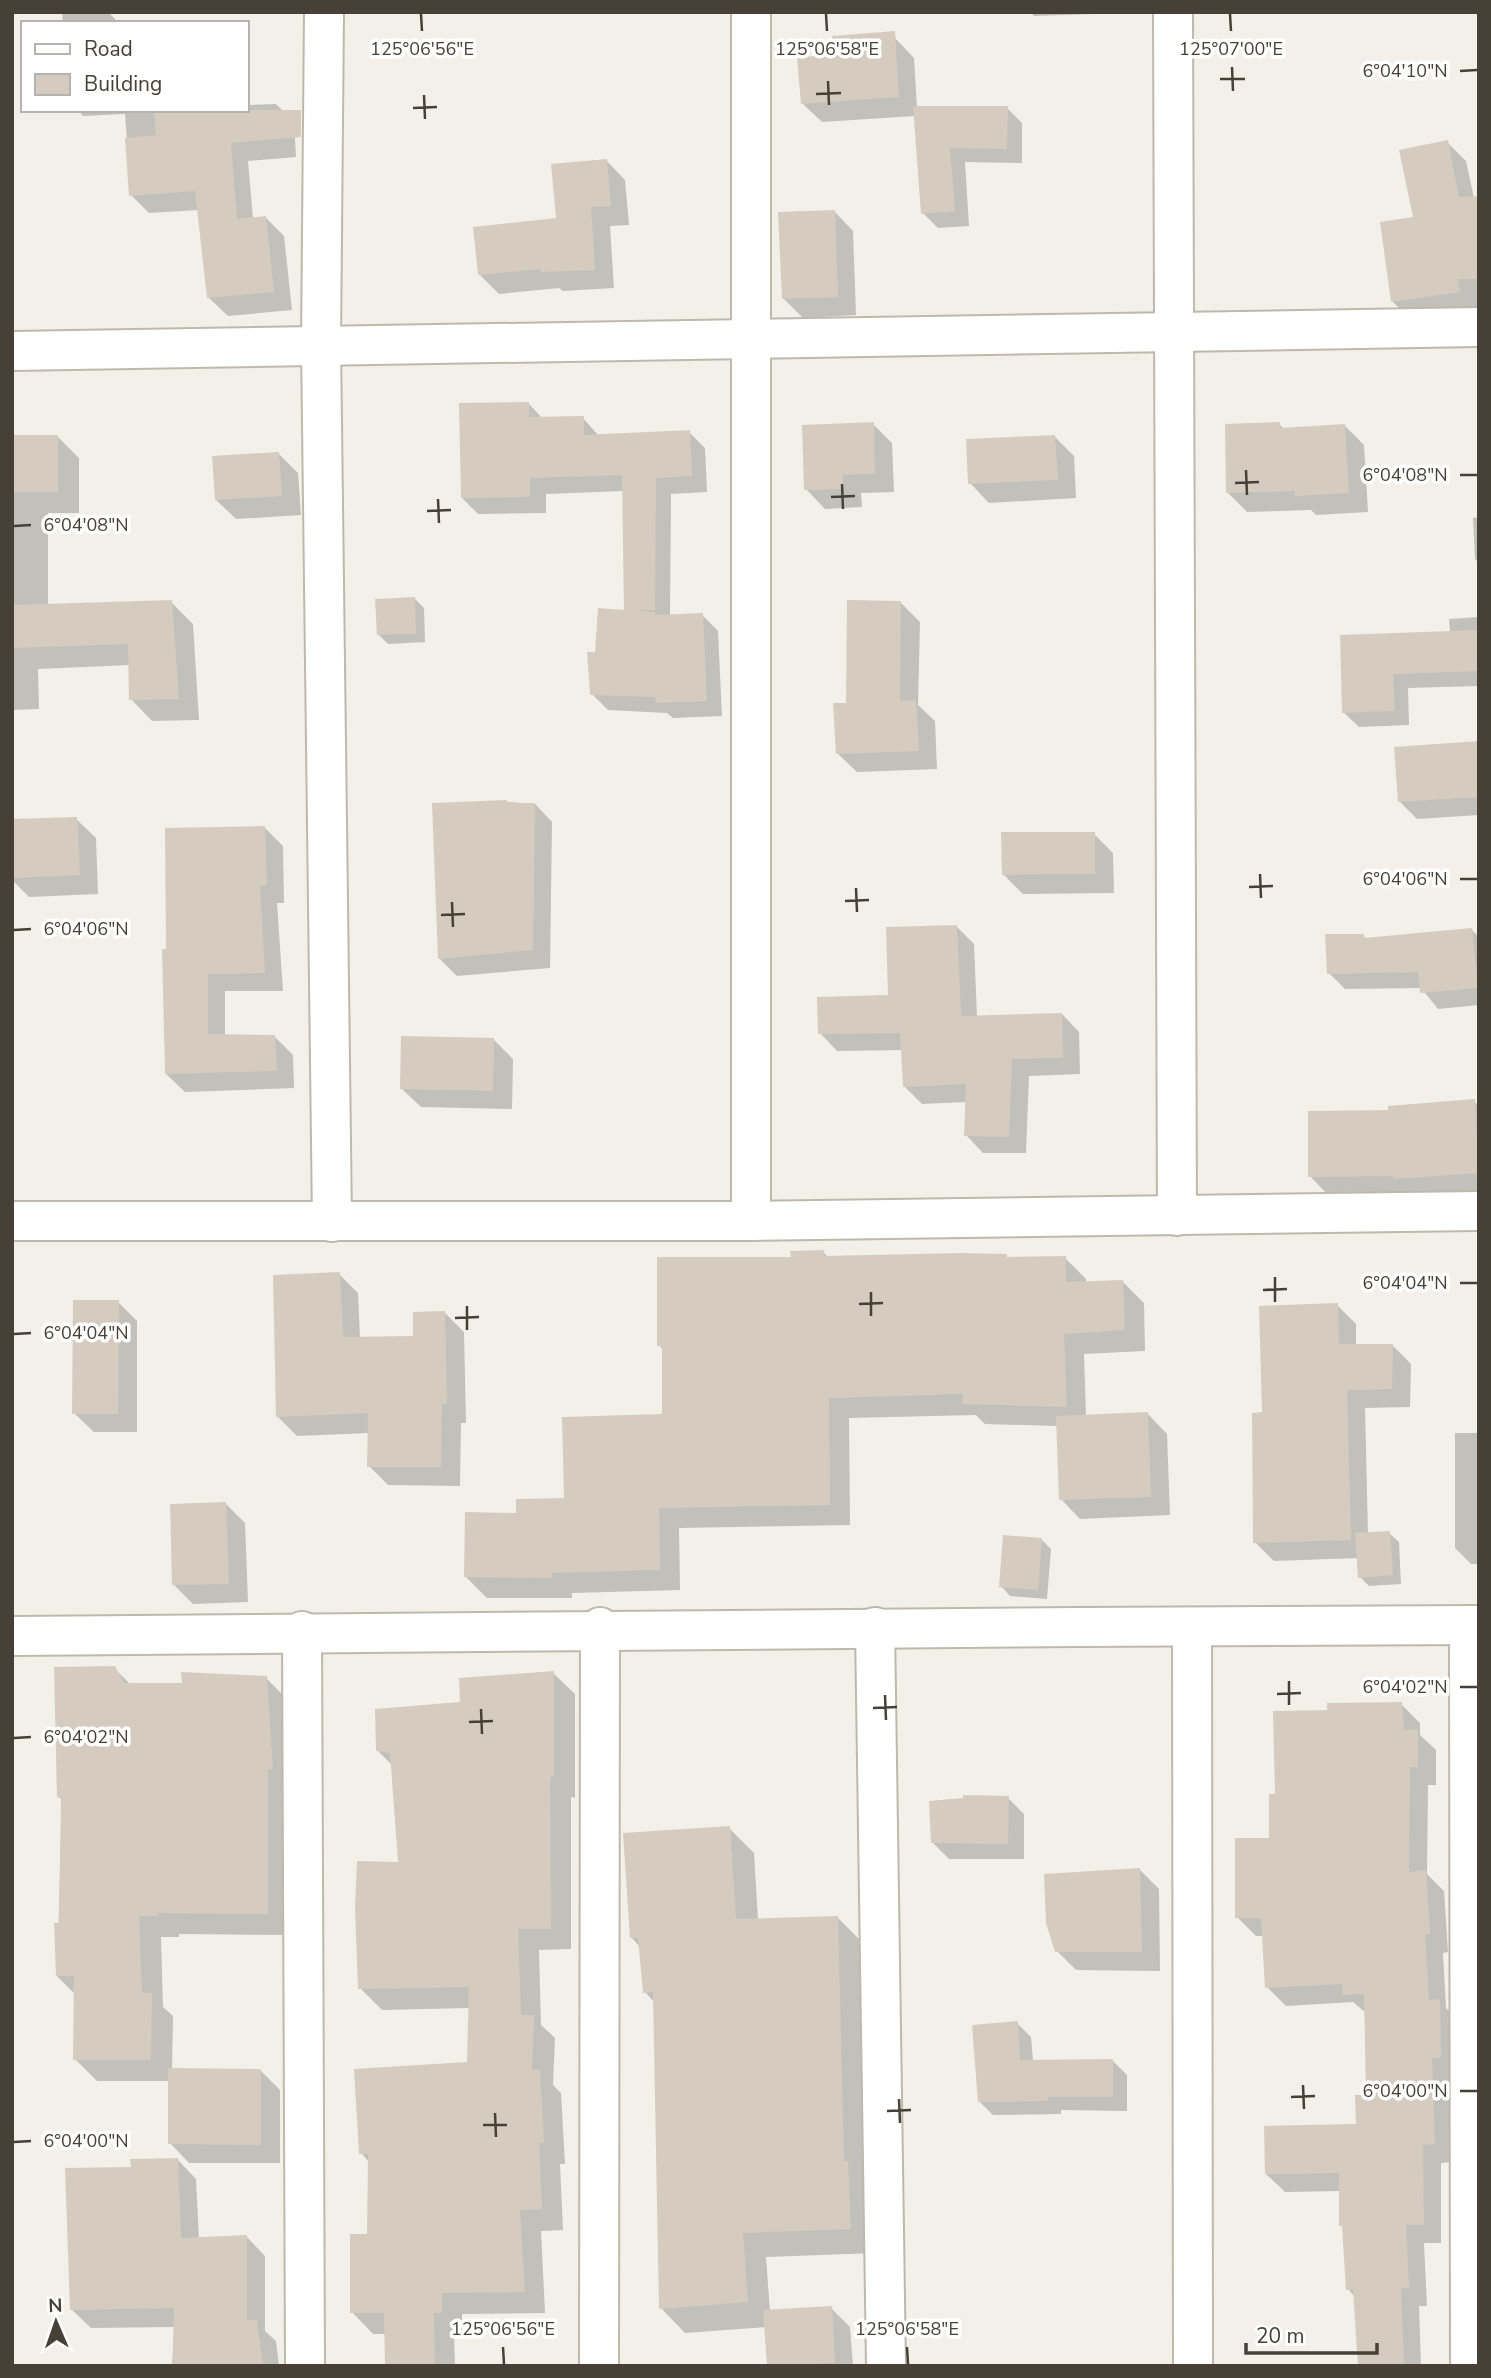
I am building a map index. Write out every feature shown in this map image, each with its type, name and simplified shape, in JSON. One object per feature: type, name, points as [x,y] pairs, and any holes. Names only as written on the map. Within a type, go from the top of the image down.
[{"type":"street","points":[[324,12],[321,344],[332,1222]]},
{"type":"street","points":[[751,12],[751,1221]]},
{"type":"street","points":[[1173,12],[1177,1216]]},
{"type":"street","points":[[12,351],[1479,327]]},
{"type":"street","points":[[12,1222],[751,1221],[1479,1210]]},
{"type":"street","points":[[12,1636],[600,1627],[1192,1628],[1474,1625],[1470,2366]]},
{"type":"street","points":[[598,2366],[600,1627]]},
{"type":"street","points":[[875,1627],[886,2366]]},
{"type":"street","points":[[1192,1628],[1193,2366]]},
{"type":"street","points":[[302,1631],[305,2366]]},
{"type":"building","points":[[895,31],[899,97],[801,104],[797,57],[834,55],[832,36]]},
{"type":"building","points":[[913,106],[1008,106],[1007,149],[950,148],[955,211],[921,214]]},
{"type":"building","points":[[301,110],[301,137],[231,143],[237,219],[266,216],[274,292],[207,298],[195,191],[129,196],[125,138],[156,135],[154,112]]},
{"type":"building","points":[[1448,140],[1459,197],[1479,196],[1479,279],[1458,279],[1460,292],[1391,302],[1380,222],[1413,217],[1399,150]]},
{"type":"building","points":[[607,159],[611,206],[591,207],[595,270],[541,272],[541,269],[478,275],[473,227],[556,218],[551,164]]},
{"type":"building","points":[[835,210],[838,297],[782,299],[778,212]]},
{"type":"building","points":[[529,402],[529,417],[584,416],[584,435],[690,430],[692,476],[656,478],[655,610],[634,610],[655,612],[655,615],[703,613],[707,701],[656,703],[655,697],[590,695],[587,652],[595,652],[598,608],[624,610],[622,475],[530,478],[530,497],[461,498],[459,403]]},
{"type":"building","points":[[874,422],[875,474],[843,475],[843,489],[804,490],[802,425]]},
{"type":"building","points":[[1280,422],[1280,428],[1345,424],[1349,493],[1295,496],[1295,491],[1226,493],[1225,424]]},
{"type":"building","points":[[12,435],[58,435],[58,492],[12,492]]},
{"type":"building","points":[[1055,435],[1058,480],[968,484],[966,439]]},
{"type":"building","points":[[279,452],[282,496],[215,500],[212,456]]},
{"type":"building","points":[[415,597],[416,634],[377,635],[375,599]]},
{"type":"building","points":[[172,600],[179,699],[129,700],[128,644],[12,648],[12,605]]},
{"type":"building","points":[[847,600],[901,601],[900,701],[916,700],[919,751],[836,754],[833,703],[846,703]]},
{"type":"building","points":[[1479,630],[1479,671],[1393,674],[1395,711],[1342,713],[1340,635]]},
{"type":"building","points":[[1479,741],[1479,797],[1398,802],[1394,747]]},
{"type":"building","points":[[507,800],[508,803],[535,803],[533,950],[438,959],[432,803]]},
{"type":"building","points":[[77,817],[80,875],[12,878],[12,819]]},
{"type":"building","points":[[265,826],[267,885],[260,886],[265,973],[208,974],[208,1034],[275,1035],[277,1071],[165,1074],[162,949],[166,949],[165,828]]},
{"type":"building","points":[[1001,832],[1095,832],[1095,874],[1002,875]]},
{"type":"building","points":[[957,925],[961,1016],[1062,1013],[1063,1058],[1012,1059],[1009,1137],[964,1136],[966,1084],[903,1087],[900,1033],[818,1034],[817,997],[888,995],[886,927]]},
{"type":"building","points":[[1472,928],[1478,988],[1420,993],[1418,972],[1327,974],[1325,934],[1364,934],[1364,938]]},
{"type":"building","points":[[401,1036],[494,1038],[493,1091],[400,1089]]},
{"type":"building","points":[[1475,1099],[1479,1173],[1393,1179],[1393,1176],[1308,1177],[1308,1111],[1388,1110],[1388,1106]]},
{"type":"building","points":[[824,1250],[824,1256],[962,1253],[1007,1254],[1007,1257],[1066,1256],[1066,1282],[1123,1280],[1125,1330],[1064,1334],[1067,1407],[962,1404],[963,1394],[829,1398],[830,1505],[659,1508],[660,1570],[552,1573],[552,1578],[464,1577],[465,1512],[516,1513],[516,1499],[564,1498],[562,1417],[662,1414],[662,1346],[657,1346],[657,1257],[791,1257],[790,1251]]},
{"type":"building","points":[[340,1272],[343,1337],[413,1336],[413,1312],[445,1311],[447,1404],[442,1404],[441,1467],[367,1467],[368,1413],[276,1417],[273,1275]]},
{"type":"building","points":[[73,1300],[119,1300],[118,1414],[72,1414]]},
{"type":"building","points":[[1338,1303],[1339,1344],[1393,1344],[1392,1389],[1347,1390],[1351,1540],[1253,1543],[1252,1413],[1262,1412],[1259,1306]]},
{"type":"building","points":[[1148,1412],[1151,1497],[1059,1500],[1056,1416]]},
{"type":"building","points":[[226,1502],[229,1584],[172,1585],[170,1504]]},
{"type":"building","points":[[1390,1531],[1393,1575],[1358,1578],[1355,1533]]},
{"type":"building","points":[[1003,1535],[1042,1538],[1038,1590],[999,1587]]},
{"type":"building","points":[[115,1666],[124,1683],[182,1683],[181,1672],[267,1676],[273,1769],[268,1769],[268,1914],[158,1913],[158,1916],[139,1916],[142,1993],[152,1993],[151,2060],[73,2060],[74,1976],[56,1976],[54,1923],[59,1923],[61,1797],[57,1797],[54,1667]]},
{"type":"building","points":[[554,1671],[554,1777],[550,1777],[551,1929],[518,1929],[521,2015],[534,2015],[532,2070],[540,2070],[544,2143],[539,2143],[542,2209],[520,2210],[525,2292],[442,2293],[442,2313],[434,2313],[435,2366],[385,2366],[384,2313],[350,2313],[350,2234],[367,2234],[368,2154],[359,2154],[354,2069],[467,2062],[469,1987],[358,1989],[355,1908],[357,1861],[398,1862],[390,1753],[376,1751],[375,1709],[460,1702],[459,1678]]},
{"type":"building","points":[[1402,1702],[1404,1730],[1418,1729],[1418,1767],[1410,1767],[1409,1872],[1426,1870],[1430,1934],[1425,1935],[1429,2000],[1440,1999],[1441,2058],[1432,2058],[1435,2144],[1423,2145],[1424,2225],[1406,2225],[1409,2288],[1401,2288],[1404,2366],[1358,2366],[1353,2290],[1346,2290],[1342,2226],[1339,2226],[1339,2173],[1265,2174],[1264,2126],[1356,2124],[1355,2095],[1366,2095],[1364,1994],[1343,1995],[1342,1984],[1265,1988],[1261,1918],[1235,1918],[1235,1838],[1269,1838],[1269,1794],[1275,1794],[1273,1711],[1327,1710],[1327,1703]]},
{"type":"building","points":[[963,1795],[1009,1796],[1008,1844],[931,1843],[929,1801],[963,1798]]},
{"type":"building","points":[[730,1826],[736,1919],[838,1916],[844,2161],[848,2161],[851,2229],[743,2233],[748,2302],[659,2309],[653,1992],[643,1993],[638,1938],[630,1938],[623,1833]]},
{"type":"building","points":[[1140,1868],[1142,1952],[1055,1952],[1046,1923],[1044,1874]]},
{"type":"building","points":[[1018,2021],[1020,2060],[1113,2059],[1113,2097],[1048,2097],[1048,2101],[978,2102],[972,2025]]},
{"type":"building","points":[[168,2068],[261,2069],[261,2145],[168,2144]]},
{"type":"building","points":[[178,2158],[181,2238],[247,2235],[247,2320],[257,2320],[263,2366],[173,2366],[174,2308],[70,2310],[65,2168],[131,2167],[130,2159]]},
{"type":"building","points":[[832,2306],[835,2363],[767,2366],[763,2310]]}]
